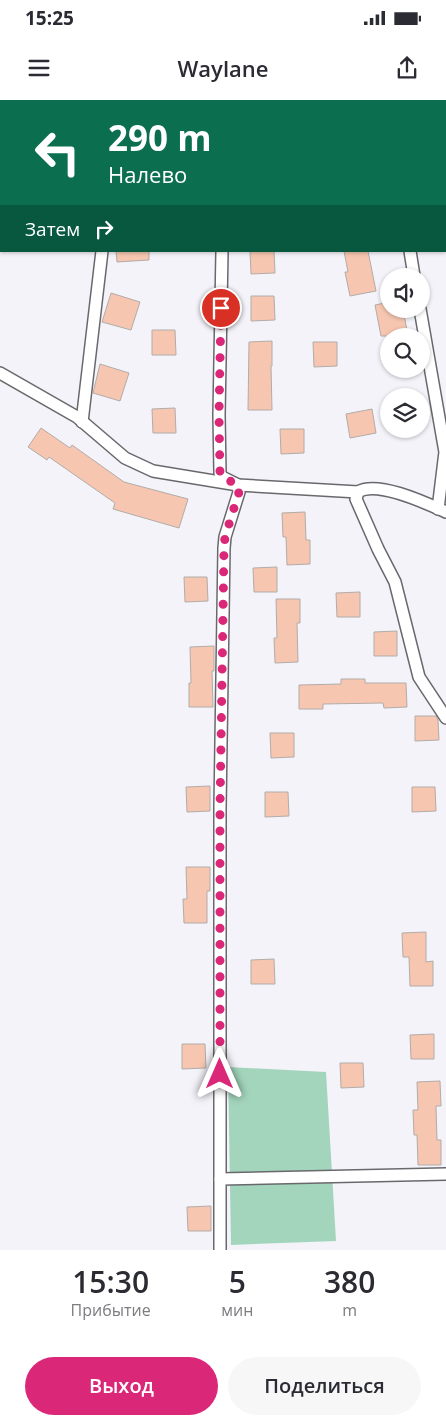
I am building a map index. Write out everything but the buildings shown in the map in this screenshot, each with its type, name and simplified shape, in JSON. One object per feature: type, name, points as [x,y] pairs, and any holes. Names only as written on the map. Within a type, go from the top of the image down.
[{"type":"street","points":[[82,422],[102,252]]},
{"type":"street","points":[[222,252],[219,415],[220,473],[222,477],[238,485]]},
{"type":"street","points":[[410,252],[413,268]]},
{"type":"street","points":[[0,373],[82,422],[124,458],[153,471],[238,485],[358,492],[363,489],[380,489],[442,511],[445,452],[422,318]]},
{"type":"street","points":[[220,1250],[220,808],[224,548],[225,537],[239,492],[238,485]]},
{"type":"street","points":[[358,492],[356,499],[378,550],[395,582],[419,677],[446,718]]},
{"type":"street","points":[[220,1179],[446,1174]]},
{"type":"green space","points":[[228,1067],[326,1072],[336,1241],[231,1245]]},
{"type":"route","points":[[220,1074],[220,808],[224,548],[225,537],[239,492],[238,485],[222,477],[220,473],[221,308]]}]
